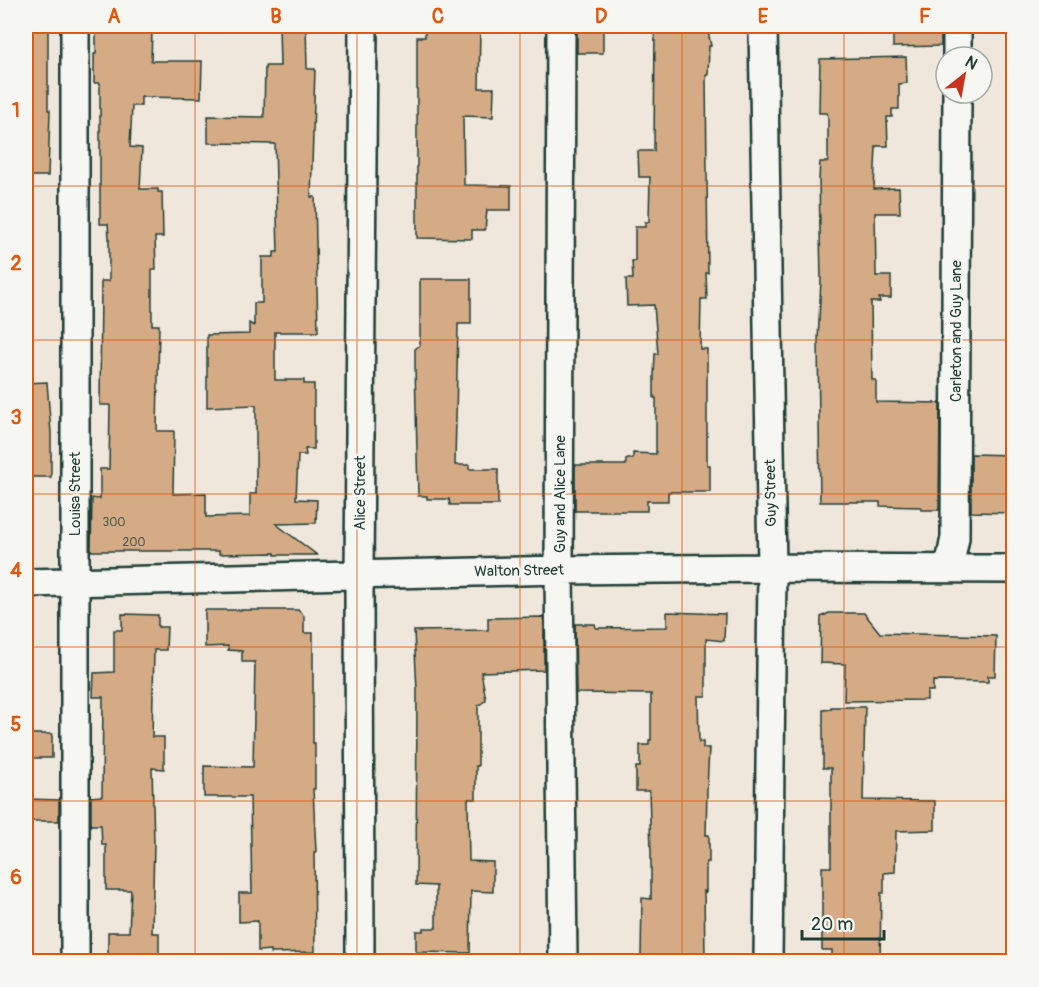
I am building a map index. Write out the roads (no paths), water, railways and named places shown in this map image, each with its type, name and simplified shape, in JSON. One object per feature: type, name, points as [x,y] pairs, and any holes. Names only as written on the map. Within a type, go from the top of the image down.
[{"type":"street","name":"Louisa Street","points":[[75,26],[75,962]]},
{"type":"street","name":"Alice Street","points":[[360,962],[359,576],[363,26]]},
{"type":"street","name":"Guy and Alice Lane","points":[[561,26],[559,570],[563,962]]},
{"type":"street","name":"Guy Street","points":[[763,26],[772,568],[768,962]]},
{"type":"street","points":[[957,26],[957,45]]},
{"type":"street","name":"Carleton and Guy Lane","points":[[949,568],[955,538],[957,105]]},
{"type":"street","name":"Walton Street","points":[[26,583],[559,570],[1014,569]]}]
